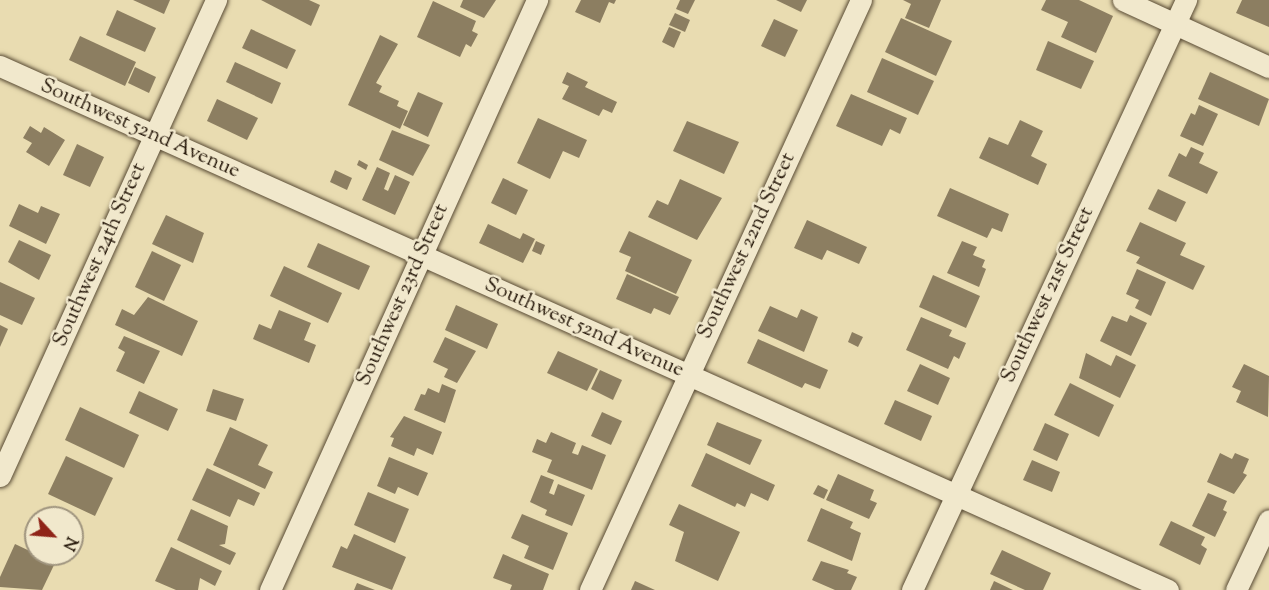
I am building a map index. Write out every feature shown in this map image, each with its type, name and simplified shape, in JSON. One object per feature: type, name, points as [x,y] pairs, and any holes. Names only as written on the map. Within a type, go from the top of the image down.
[{"type":"street","name":"Southwest 24th Street","points":[[0,476],[216,0]]},
{"type":"street","name":"Southwest 23rd Street","points":[[270,590],[537,0]]},
{"type":"street","name":"Southwest 22nd Street","points":[[590,590],[861,0]]},
{"type":"street","points":[[1123,0],[1269,67]]},
{"type":"street","name":"Southwest 21st Street","points":[[912,590],[1186,0]]},
{"type":"street","name":"Southwest 52nd Avenue","points":[[0,66],[1168,590]]},
{"type":"street","points":[[1236,590],[1269,520]]},
{"type":"building","points":[[133,0],[170,0],[164,14]]},
{"type":"building","points":[[261,0],[309,0],[320,5],[311,26]]},
{"type":"building","points":[[463,0],[496,0],[484,18],[460,7]]},
{"type":"building","points":[[581,0],[616,0],[614,4],[609,2],[600,23],[575,12]]},
{"type":"building","points":[[680,0],[695,0],[688,14],[676,9]]},
{"type":"building","points":[[776,0],[807,0],[801,12]]},
{"type":"building","points":[[903,0],[941,0],[929,28],[905,18],[911,4]]},
{"type":"building","points":[[1046,0],[1079,0],[1113,16],[1096,53],[1061,37],[1068,22],[1041,10]]},
{"type":"building","points":[[1242,0],[1269,0],[1269,27],[1236,13]]},
{"type":"building","points":[[433,1],[476,21],[472,31],[478,34],[471,47],[466,44],[460,57],[417,37]]},
{"type":"building","points":[[117,10],[156,28],[145,52],[106,35]]},
{"type":"building","points":[[675,13],[690,20],[685,32],[669,25]]},
{"type":"building","points":[[901,18],[952,41],[936,76],[885,52]]},
{"type":"building","points":[[774,19],[798,30],[785,57],[761,46]]},
{"type":"building","points":[[669,27],[681,32],[674,48],[662,42]]},
{"type":"building","points":[[251,29],[296,50],[287,69],[242,48]]},
{"type":"building","points":[[380,35],[398,44],[376,83],[382,86],[379,92],[399,101],[397,106],[408,111],[400,129],[348,105]]},
{"type":"building","points":[[80,36],[136,62],[125,86],[69,60]]},
{"type":"building","points":[[1048,41],[1094,61],[1081,89],[1036,70]]},
{"type":"building","points":[[882,58],[934,81],[918,115],[867,92]]},
{"type":"building","points":[[235,62],[281,83],[272,104],[226,82]]},
{"type":"building","points":[[135,67],[156,77],[149,93],[128,83]]},
{"type":"building","points":[[567,72],[588,82],[585,87],[617,102],[612,113],[603,109],[599,116],[562,99],[569,86],[562,83]]},
{"type":"building","points":[[1210,72],[1269,99],[1259,126],[1198,99]]},
{"type":"building","points":[[418,92],[443,103],[428,137],[403,125]]},
{"type":"building","points":[[851,94],[907,118],[900,134],[890,129],[882,146],[836,126]]},
{"type":"building","points":[[217,99],[258,118],[247,140],[207,121]]},
{"type":"building","points":[[1199,105],[1218,114],[1203,146],[1180,136],[1191,113],[1195,115]]},
{"type":"building","points":[[538,118],[587,140],[579,158],[563,151],[550,179],[517,163]]},
{"type":"building","points":[[1020,120],[1043,131],[1031,156],[1047,164],[1038,185],[979,158],[989,137],[1008,145]]},
{"type":"building","points":[[687,121],[739,142],[724,174],[673,151]]},
{"type":"building","points":[[30,126],[41,133],[44,127],[65,140],[49,166],[26,152],[32,143],[23,138]]},
{"type":"building","points":[[392,130],[430,145],[413,176],[379,160]]},
{"type":"building","points":[[77,144],[104,157],[90,187],[63,175]]},
{"type":"building","points":[[1191,147],[1204,153],[1199,163],[1218,172],[1207,194],[1168,176],[1179,153],[1186,157]]},
{"type":"building","points":[[359,160],[368,165],[366,170],[357,165]]},
{"type":"building","points":[[377,167],[390,173],[384,189],[388,191],[395,175],[410,182],[395,215],[362,200]]},
{"type":"building","points":[[335,170],[352,178],[347,190],[330,182]]},
{"type":"building","points":[[503,178],[528,190],[516,215],[491,203]]},
{"type":"building","points":[[680,179],[722,198],[697,240],[648,217],[657,200],[668,205]]},
{"type":"building","points":[[950,188],[1009,214],[1002,232],[992,228],[987,238],[937,216]]},
{"type":"building","points":[[1158,189],[1186,202],[1176,222],[1148,209]]},
{"type":"building","points":[[19,204],[38,213],[41,206],[60,214],[46,244],[9,226]]},
{"type":"building","points":[[166,215],[204,233],[193,263],[152,244]]},
{"type":"building","points":[[807,220],[867,247],[859,264],[827,250],[822,260],[794,248]]},
{"type":"building","points":[[1140,222],[1186,243],[1180,255],[1205,266],[1193,290],[1136,263],[1140,257],[1126,251]]},
{"type":"building","points":[[488,224],[520,239],[523,233],[535,239],[523,263],[479,243]]},
{"type":"building","points":[[629,231],[692,260],[676,294],[625,271],[631,257],[619,252]]},
{"type":"building","points":[[19,240],[51,255],[39,280],[8,262]]},
{"type":"building","points":[[536,241],[545,245],[541,255],[532,251]]},
{"type":"building","points":[[962,241],[977,247],[973,255],[985,260],[982,267],[986,269],[979,287],[947,273]]},
{"type":"building","points":[[318,243],[370,266],[359,290],[307,267]]},
{"type":"building","points":[[152,251],[181,265],[164,301],[135,287]]},
{"type":"building","points":[[284,266],[342,293],[328,323],[270,296]]},
{"type":"building","points":[[1137,269],[1166,282],[1151,316],[1135,308],[1139,300],[1126,294]]},
{"type":"building","points":[[627,274],[679,297],[670,315],[654,308],[651,314],[616,299]]},
{"type":"building","points":[[933,275],[980,296],[966,328],[919,307]]},
{"type":"building","points":[[0,282],[35,298],[22,325],[0,315]]},
{"type":"building","points":[[148,297],[198,321],[182,356],[115,325],[122,309],[134,315]]},
{"type":"building","points":[[456,305],[498,324],[487,349],[445,330]]},
{"type":"building","points":[[770,306],[797,318],[801,309],[818,317],[804,352],[758,331]]},
{"type":"building","points":[[279,310],[311,323],[304,340],[316,345],[309,363],[253,339],[259,324],[271,329]]},
{"type":"building","points":[[1130,315],[1147,323],[1131,356],[1100,341],[1112,316],[1127,322]]},
{"type":"building","points":[[921,317],[952,330],[949,336],[966,343],[959,359],[954,356],[948,369],[906,350]]},
{"type":"building","points":[[0,325],[8,329],[0,347]]},
{"type":"building","points":[[852,332],[863,337],[858,347],[848,342]]},
{"type":"building","points":[[124,336],[160,351],[144,384],[116,371],[125,352],[118,348]]},
{"type":"building","points":[[445,337],[476,351],[457,383],[444,377],[448,369],[433,362]]},
{"type":"building","points":[[758,339],[828,370],[820,389],[805,383],[802,388],[747,363]]},
{"type":"building","points":[[558,351],[598,369],[587,391],[547,373]]},
{"type":"building","points":[[1086,353],[1111,366],[1116,355],[1136,365],[1120,398],[1079,378]]},
{"type":"building","points":[[920,364],[950,378],[938,405],[907,391]]},
{"type":"building","points":[[1244,364],[1269,376],[1268,417],[1236,402],[1241,391],[1232,387]]},
{"type":"building","points":[[600,370],[622,380],[613,400],[591,389]]},
{"type":"building","points":[[1070,383],[1114,405],[1099,437],[1054,415]]},
{"type":"building","points":[[442,384],[456,390],[445,423],[414,410],[421,394],[425,395],[428,388],[439,393]]},
{"type":"building","points":[[213,389],[244,399],[236,421],[206,411]]},
{"type":"building","points":[[139,391],[178,409],[168,431],[129,413]]},
{"type":"building","points":[[895,400],[932,416],[921,441],[884,424]]},
{"type":"building","points":[[80,407],[139,435],[124,468],[65,440]]},
{"type":"building","points":[[602,412],[622,421],[611,445],[591,436]]},
{"type":"building","points":[[404,416],[442,432],[433,455],[417,448],[414,456],[391,446],[394,438],[390,437]]},
{"type":"building","points":[[717,422],[762,440],[750,465],[707,445]]},
{"type":"building","points":[[1045,423],[1069,434],[1057,461],[1033,450]]},
{"type":"building","points":[[230,427],[268,445],[258,465],[273,472],[265,489],[213,465]]},
{"type":"building","points":[[551,432],[576,443],[572,453],[578,455],[582,445],[606,455],[592,490],[547,472],[552,460],[532,452],[537,439],[546,443]]},
{"type":"building","points":[[706,453],[775,485],[768,501],[751,493],[745,507],[737,503],[735,507],[691,486]]},
{"type":"building","points":[[1220,453],[1232,459],[1235,453],[1249,459],[1243,473],[1247,475],[1234,494],[1207,482]]},
{"type":"building","points":[[66,456],[113,478],[95,516],[84,511],[84,506],[74,506],[48,494]]},
{"type":"building","points":[[389,457],[428,473],[418,496],[398,487],[395,494],[377,486]]},
{"type":"building","points":[[1032,460],[1060,472],[1052,492],[1023,480]]},
{"type":"building","points":[[207,468],[260,493],[254,506],[238,499],[230,517],[192,500]]},
{"type":"building","points":[[838,474],[874,490],[870,500],[877,503],[869,519],[826,500]]},
{"type":"building","points":[[541,475],[554,480],[549,493],[554,495],[558,484],[585,495],[572,526],[545,515],[547,510],[530,502]]},
{"type":"building","points":[[818,485],[828,490],[824,499],[813,494]]},
{"type":"building","points":[[368,492],[409,509],[395,543],[354,525]]},
{"type":"building","points":[[1208,493],[1227,501],[1223,510],[1227,512],[1215,537],[1192,526]]},
{"type":"building","points":[[679,504],[740,532],[718,581],[675,561],[684,532],[669,525]]},
{"type":"building","points":[[821,508],[853,522],[850,528],[861,533],[852,561],[807,541]]},
{"type":"building","points":[[191,509],[228,526],[225,544],[219,545],[236,553],[230,565],[177,540]]},
{"type":"building","points":[[522,514],[568,533],[553,570],[524,558],[529,546],[511,538]]},
{"type":"building","points":[[1171,521],[1205,537],[1201,545],[1207,549],[1200,565],[1159,545]]},
{"type":"building","points":[[354,534],[406,557],[392,590],[332,567],[341,546],[347,549]]},
{"type":"building","points":[[15,544],[24,548],[24,566],[54,566],[42,590],[0,587],[0,577]]},
{"type":"building","points":[[171,547],[222,571],[215,586],[200,578],[198,590],[176,590],[155,581]]},
{"type":"building","points":[[1002,550],[1051,573],[1043,590],[1025,590],[990,574]]},
{"type":"building","points":[[503,554],[549,574],[543,590],[510,590],[512,585],[493,578]]},
{"type":"building","points":[[821,561],[849,570],[847,573],[857,577],[851,590],[835,590],[812,580]]},
{"type":"building","points":[[635,581],[655,590],[631,590]]},
{"type":"building","points":[[994,581],[1013,590],[990,590]]},
{"type":"building","points":[[357,583],[375,590],[354,590]]}]
